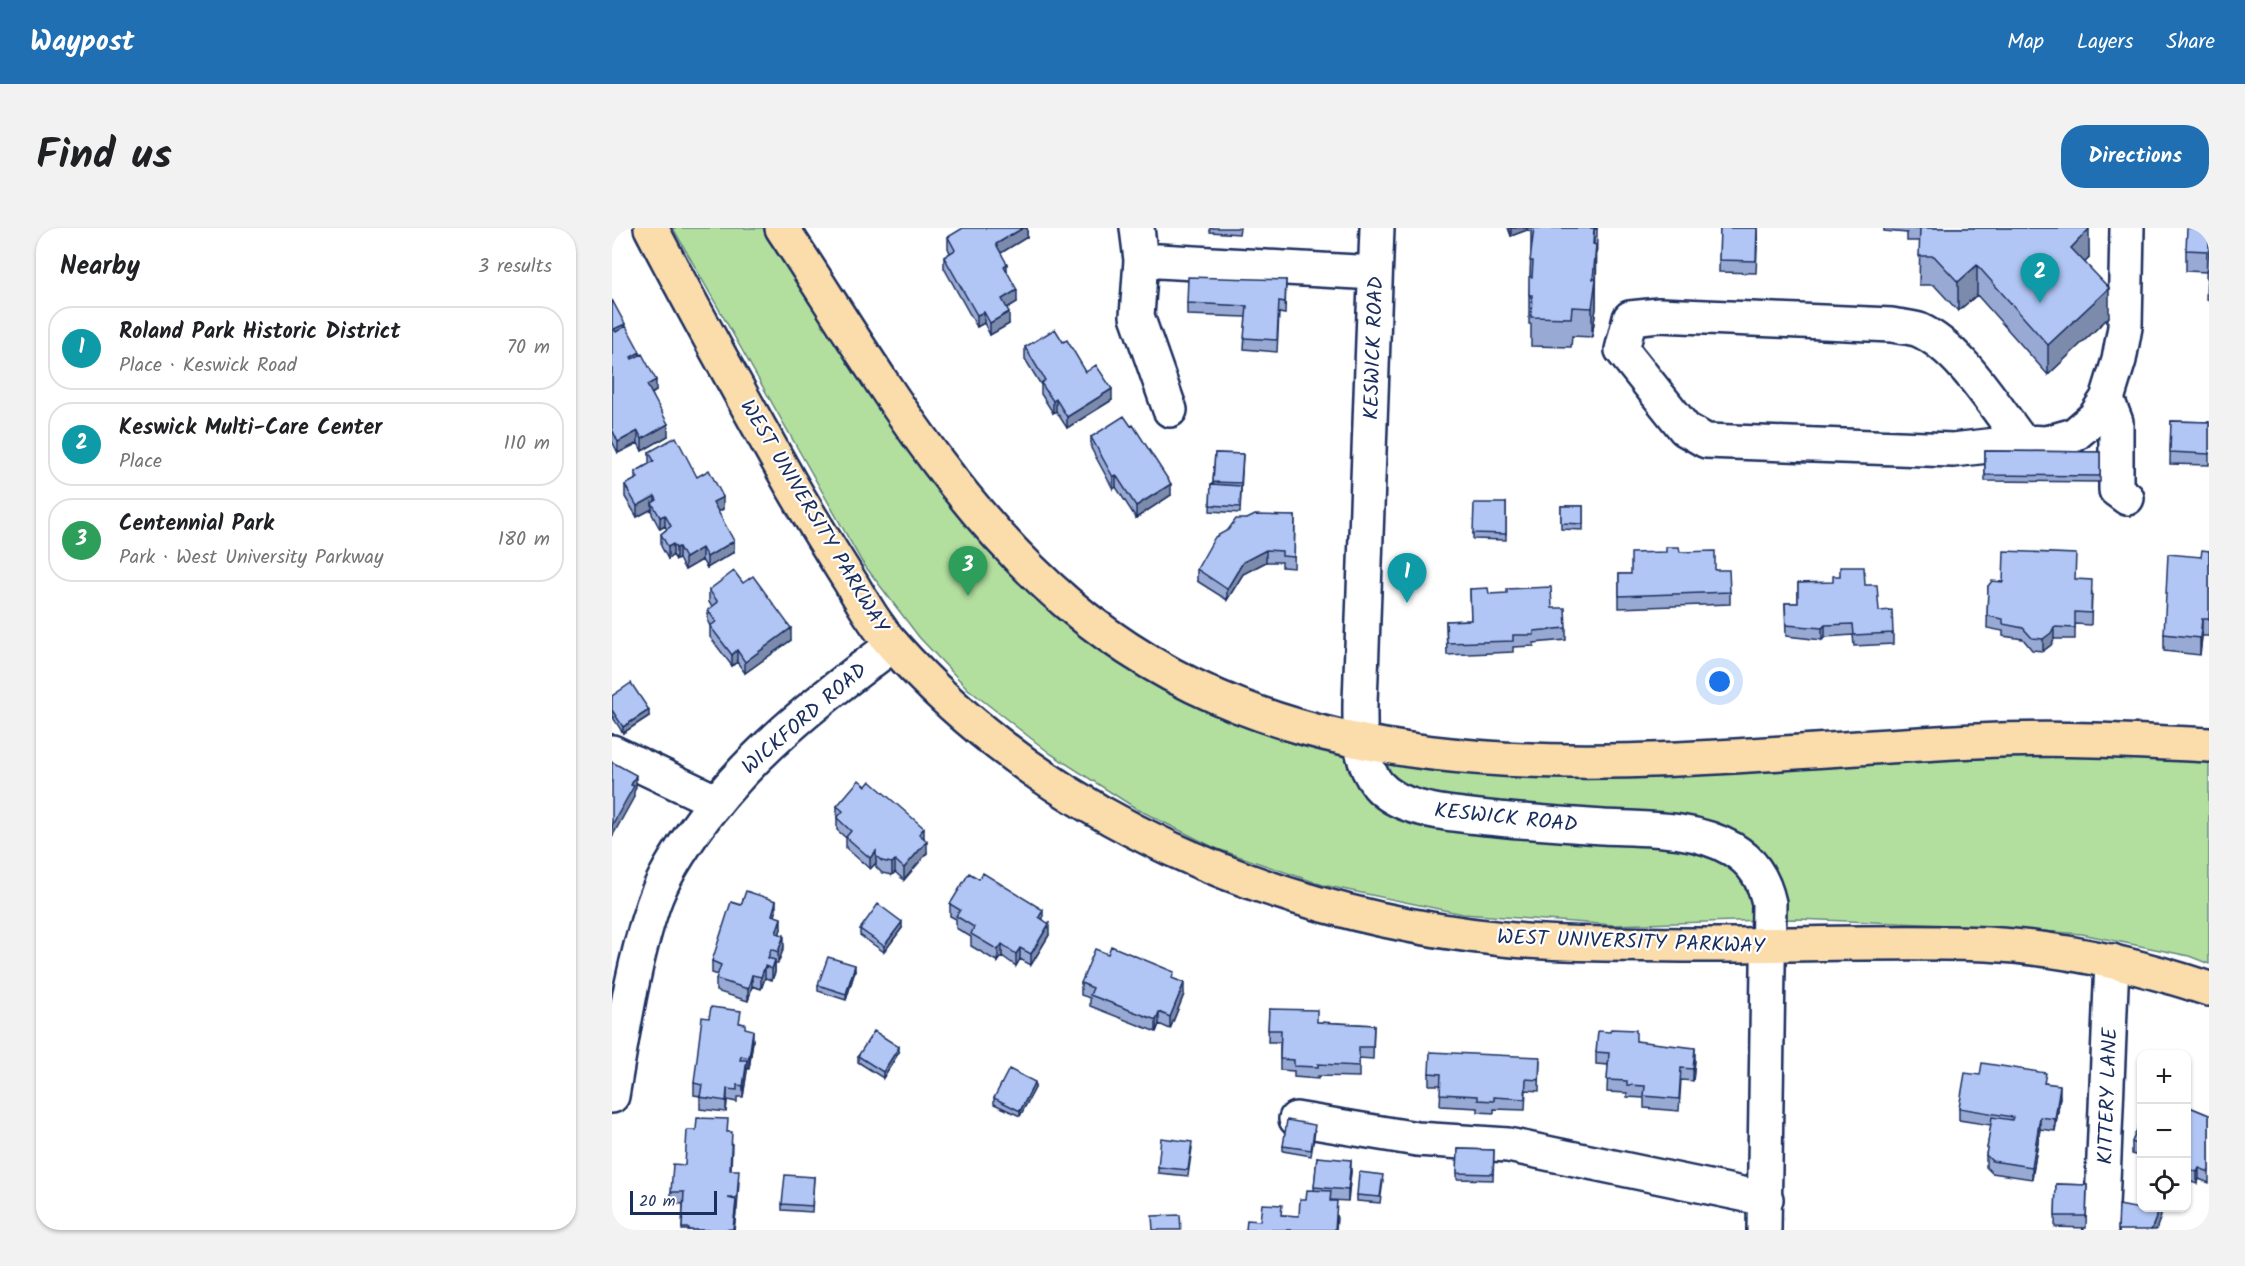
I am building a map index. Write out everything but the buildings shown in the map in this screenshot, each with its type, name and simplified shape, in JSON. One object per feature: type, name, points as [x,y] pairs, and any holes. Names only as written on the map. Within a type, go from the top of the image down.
[{"type":"main road","name":"WEST UNIVERSITY PARKWAY","points":[[651,228],[814,524],[877,624],[893,645],[953,707],[1003,748],[1060,789],[1173,851],[1308,903],[1442,930],[1504,939],[1583,944],[1769,946],[1989,944],[2112,962],[2166,975],[2209,990]]},
{"type":"main road","points":[[782,228],[885,385],[965,498],[1027,565],[1069,604],[1158,666],[1213,695],[1258,713],[1360,742],[1430,754],[1541,762],[1745,757],[1979,741],[2119,740],[2209,745]]},
{"type":"street","name":"KESWICK ROAD","points":[[1377,228],[1360,742],[1368,770],[1379,786],[1391,796],[1408,804],[1444,813],[1502,820],[1674,831],[1706,838],[1732,849],[1764,881],[1770,903],[1765,1215]]},
{"type":"street","points":[[2022,442],[1968,372],[1943,344],[1918,330],[1892,325],[1659,315],[1630,318],[1622,350],[1685,429],[1706,441],[1953,450],[2022,442],[2046,443],[2074,435],[2095,417],[2107,399],[2119,360],[2125,327],[2127,228]]},
{"type":"street","points":[[1170,410],[1137,316],[1139,244],[1375,273]]},
{"type":"street","points":[[2107,399],[2116,422],[2116,490],[2127,498]]},
{"type":"street","name":"WICKFORD ROAD","points":[[612,1096],[629,998],[654,903],[675,859],[715,801],[753,758],[802,715],[893,645]]},
{"type":"street","points":[[612,752],[715,801]]},
{"type":"street","name":"KITTERY LANE","points":[[2101,1230],[2112,962]]},
{"type":"street","points":[[1296,1119],[1417,1139],[1508,1145],[1765,1215]]},
{"type":"green space","points":[[673,228],[768,228],[908,441],[1153,680],[1214,711],[1282,737],[1394,763],[1983,753],[2209,760],[2209,964],[2189,956],[2082,934],[1974,926],[1796,919],[1614,925],[1463,914],[1323,885],[1215,848],[1137,809],[1051,754],[968,689],[919,637],[862,562]]},
{"type":"place","name":"Keswick Multi-Care Center","points":[[2040,303]]},
{"type":"place","name":"Centennial Park","points":[[968,596]]},
{"type":"place","name":"Roland Park Historic District","points":[[1407,603]]}]
